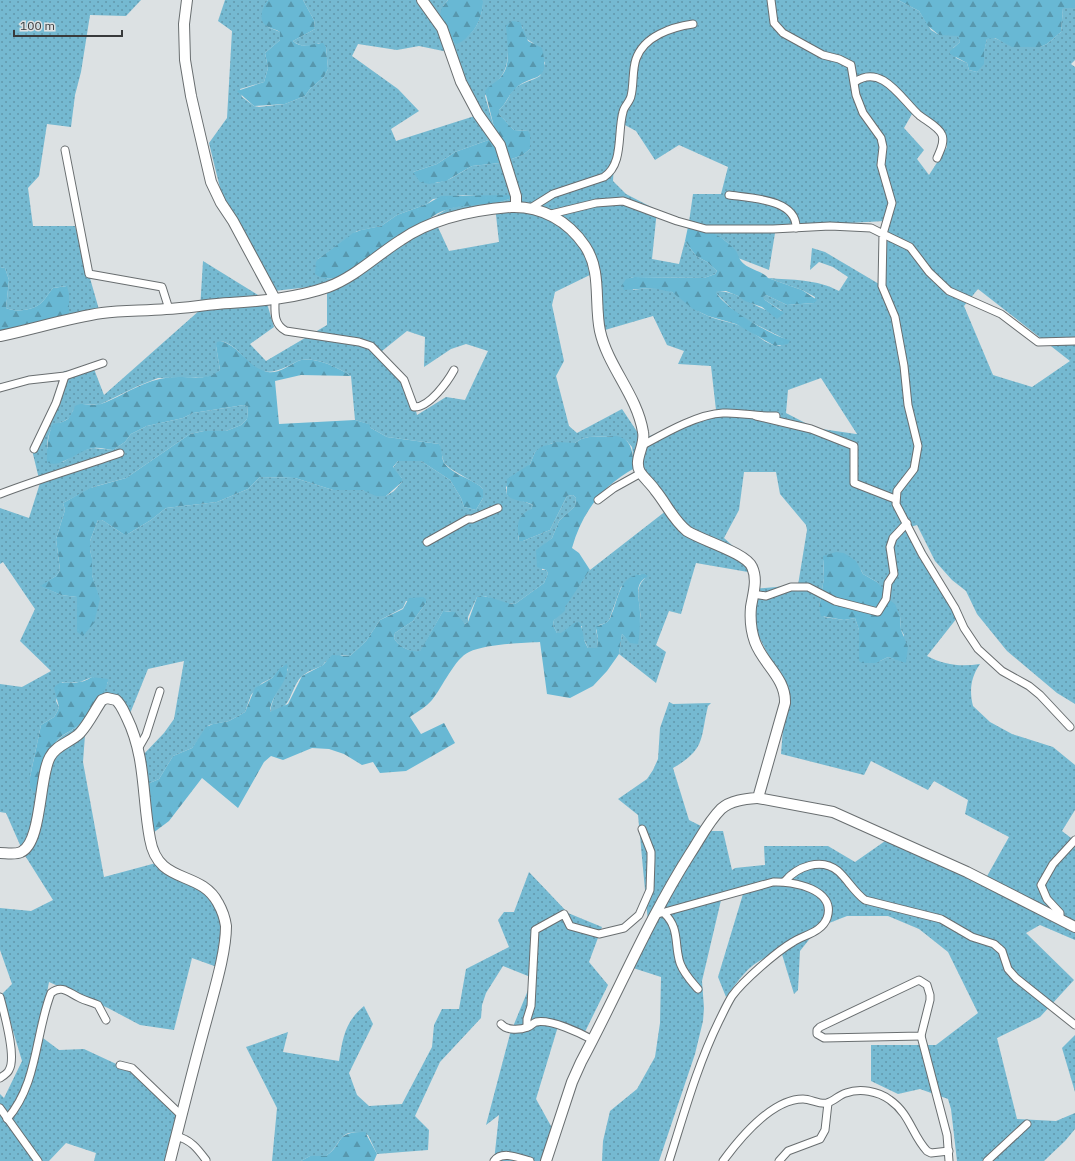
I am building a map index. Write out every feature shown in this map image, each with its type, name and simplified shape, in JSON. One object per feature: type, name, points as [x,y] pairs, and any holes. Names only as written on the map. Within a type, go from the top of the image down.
[{"type":"street","points":[[187,0],[184,24],[185,60],[191,96],[211,182],[221,203],[233,221],[275,299],[276,320],[280,328],[286,331],[364,344],[377,351],[404,380],[414,407],[422,406],[443,388],[454,370]]},
{"type":"street","points":[[422,0],[442,28],[461,82],[478,114],[500,145],[516,196],[516,207]]},
{"type":"street","points":[[771,0],[774,23],[783,33],[823,55],[839,59],[851,65],[856,95],[863,113],[881,138],[884,147],[881,165],[892,203],[883,234],[882,286],[895,317],[904,366],[907,398],[918,446],[914,469],[897,491],[895,499],[898,508],[922,554],[955,608],[964,628],[978,649],[1002,671],[1029,686],[1040,695],[1070,727]]},
{"type":"street","points":[[529,209],[553,194],[604,177],[610,173],[617,159],[621,120],[624,109],[631,96],[638,53],[643,47],[665,30],[676,26],[693,24]]},
{"type":"street","points":[[855,82],[862,77],[872,76],[882,80],[899,93],[918,114],[942,133],[943,140],[937,158]]},
{"type":"street","points":[[65,150],[89,274],[162,287],[169,309]]},
{"type":"street","points":[[729,195],[769,202],[787,208],[794,216],[796,228]]},
{"type":"street","points":[[551,214],[596,203],[623,201],[676,222],[706,229],[871,228],[910,247],[929,272],[949,291],[1000,314],[1038,342],[1075,341]]},
{"type":"street","points":[[0,336],[104,313],[169,309],[275,299],[330,286],[353,274],[403,238],[421,228],[444,219],[474,212],[516,207],[551,214],[573,230],[590,253],[596,281],[600,333],[614,367],[632,396],[643,430],[642,445],[638,463],[641,473],[683,528],[708,542],[744,557],[754,570],[755,582],[751,623],[755,644],[782,682],[786,697],[782,717],[758,798]]},
{"type":"street","points":[[0,388],[22,381],[65,376],[103,363]]},
{"type":"street","points":[[34,449],[56,403],[65,376]]},
{"type":"street","points":[[642,445],[709,415],[722,413],[776,416]]},
{"type":"street","points":[[756,416],[811,429],[854,446],[854,482],[895,499]]},
{"type":"street","points":[[0,494],[19,486],[120,453]]},
{"type":"street","points":[[598,500],[614,488],[641,473]]},
{"type":"street","points":[[427,542],[468,519],[472,519],[498,508]]},
{"type":"street","points":[[753,594],[766,596],[791,587],[808,588],[835,601],[878,612],[886,599],[888,583],[894,574],[890,547],[893,538],[907,523]]},
{"type":"street","points":[[138,748],[146,735],[160,691]]},
{"type":"street","points":[[0,853],[19,853],[27,846],[38,814],[50,757],[56,750],[80,734],[104,698],[112,698],[119,702],[132,729],[138,748],[144,777],[150,838],[155,856],[162,867],[170,872],[192,880],[207,889],[219,904],[225,921],[223,947],[215,987],[170,1161]]},
{"type":"street","points":[[546,1161],[572,1082],[592,1040],[659,914],[676,875],[707,828],[722,809],[736,801],[758,798],[833,812],[967,872],[1060,918],[1075,927]]},
{"type":"street","points":[[527,1027],[527,1019],[531,1006],[535,930],[564,914],[570,926],[599,934],[624,928],[639,915],[650,890],[651,852],[642,828]]},
{"type":"street","points":[[1060,918],[1060,913],[1047,899],[1042,885],[1053,864],[1075,840]]},
{"type":"street","points":[[785,881],[793,872],[805,866],[829,866],[836,869],[856,893],[865,900],[941,919],[972,937],[994,944],[1002,951],[1008,969],[1016,978],[1075,1025]]},
{"type":"street","points":[[659,914],[773,882],[785,881],[803,886],[820,894],[827,904],[827,918],[819,929],[792,942],[755,972],[731,997],[705,1051],[669,1161]]},
{"type":"street","points":[[659,914],[673,922],[680,961],[684,972],[698,989]]},
{"type":"street","points":[[921,1036],[824,1038],[819,1036],[816,1031],[820,1027],[919,980],[927,985],[930,995],[921,1036],[947,1135],[949,1161]]},
{"type":"street","points":[[7,1119],[19,1103],[31,1070],[51,993],[60,989],[68,990],[78,997],[98,1005],[106,1020]]},
{"type":"street","points":[[0,997],[8,1030],[12,1062],[9,1071],[0,1078]]},
{"type":"street","points":[[501,1024],[504,1028],[510,1029],[527,1027],[535,1022],[548,1023],[571,1030],[592,1040]]},
{"type":"street","points":[[120,1064],[132,1068],[181,1115]]},
{"type":"street","points":[[723,1161],[748,1131],[768,1113],[779,1106],[803,1099],[824,1104],[846,1093],[858,1091],[871,1091],[882,1095],[900,1108],[928,1151],[931,1153],[949,1151]]},
{"type":"street","points":[[779,1161],[788,1151],[820,1138],[826,1130],[828,1103]]},
{"type":"street","points":[[0,1108],[38,1161]]},
{"type":"street","points":[[987,1161],[1027,1124]]},
{"type":"street","points":[[176,1136],[186,1139],[194,1144],[206,1160]]},
{"type":"street","points":[[494,1161],[500,1156],[505,1155],[530,1161]]},
{"type":"shaded area","points":[[0,0],[141,0],[126,16],[90,15],[81,72],[75,95],[71,127],[47,124],[39,176],[28,188],[33,226],[75,226],[100,313],[69,314],[66,286],[53,288],[36,307],[26,310],[10,310],[6,308],[9,280],[5,268],[0,267]]},
{"type":"shaded area","points":[[225,0],[268,0],[262,14],[263,21],[268,27],[280,32],[280,40],[265,53],[268,68],[264,82],[240,89],[242,97],[254,106],[259,107],[285,104],[305,96],[310,89],[324,77],[328,69],[326,47],[319,43],[306,46],[293,41],[315,29],[314,20],[303,0],[448,0],[443,6],[448,35],[452,42],[459,41],[471,34],[479,21],[482,0],[898,0],[919,11],[931,30],[939,35],[958,35],[960,42],[953,48],[956,58],[967,63],[969,70],[977,72],[984,61],[984,51],[987,39],[992,37],[1006,43],[1040,47],[1047,44],[1061,32],[1063,8],[1075,8],[1075,60],[1071,64],[1075,67],[1075,704],[1057,693],[1007,651],[977,614],[966,591],[952,580],[935,561],[917,525],[907,528],[957,618],[927,656],[953,664],[980,664],[973,679],[971,689],[973,706],[990,722],[1012,734],[1053,747],[1075,765],[1075,810],[1062,831],[1075,841],[1075,940],[1040,925],[1026,933],[1074,980],[1040,1017],[997,1038],[1017,1119],[1056,1121],[1075,1113],[1075,1129],[1044,1161],[957,1161],[951,1109],[948,1099],[920,1089],[898,1094],[871,1081],[871,1045],[936,1045],[978,1013],[948,952],[919,929],[888,916],[847,916],[819,927],[800,951],[798,990],[794,994],[781,951],[762,959],[749,969],[726,997],[718,977],[743,894],[722,896],[702,981],[704,1008],[703,1021],[695,1054],[659,1161],[602,1161],[603,1141],[610,1111],[637,1089],[655,1057],[660,1023],[661,977],[630,967],[648,922],[638,815],[618,799],[647,779],[653,770],[658,759],[660,728],[669,702],[673,704],[711,703],[708,706],[702,735],[696,749],[684,761],[673,768],[689,820],[711,831],[723,831],[732,870],[735,868],[765,865],[764,846],[828,846],[855,862],[888,839],[986,878],[1009,837],[965,814],[968,800],[934,781],[928,790],[871,761],[864,775],[781,754],[784,715],[773,664],[758,635],[751,609],[753,589],[798,585],[807,530],[806,525],[780,494],[776,472],[744,472],[739,510],[724,538],[753,564],[748,572],[696,563],[681,614],[669,611],[656,645],[666,652],[656,683],[619,654],[622,634],[631,643],[638,628],[640,613],[638,593],[641,583],[645,578],[640,574],[621,587],[609,620],[606,623],[599,625],[596,630],[598,639],[597,648],[588,648],[582,635],[582,626],[568,628],[562,633],[557,633],[553,625],[554,620],[590,570],[671,507],[635,468],[632,447],[627,441],[612,436],[589,437],[581,439],[575,443],[552,443],[535,452],[530,464],[506,487],[507,495],[533,505],[518,536],[519,541],[523,541],[550,530],[567,496],[573,495],[576,498],[575,506],[559,521],[552,538],[545,544],[542,570],[546,570],[548,573],[544,583],[515,604],[499,602],[485,596],[477,597],[468,617],[468,622],[465,624],[454,613],[443,611],[420,652],[417,652],[401,646],[394,638],[395,633],[413,621],[426,603],[406,601],[403,608],[380,620],[366,641],[350,656],[342,655],[325,662],[323,665],[303,675],[297,682],[286,704],[277,711],[270,712],[275,695],[288,669],[283,666],[272,678],[262,683],[251,695],[245,712],[229,721],[209,725],[192,748],[173,756],[159,779],[145,785],[142,756],[164,733],[174,719],[184,661],[148,669],[129,716],[108,701],[85,735],[83,762],[104,877],[156,863],[199,884],[225,921],[217,967],[192,958],[174,1030],[140,1025],[108,1008],[49,982],[39,1035],[59,1050],[84,1049],[127,1069],[177,1115],[167,1161],[94,1161],[96,1153],[66,1143],[49,1161],[0,1161],[0,1094],[4,1098],[22,1061],[2,994],[12,984],[0,950],[0,908],[31,911],[53,900],[24,854],[6,813],[0,812],[0,684],[22,687],[51,671],[20,641],[35,609],[3,562],[0,564],[0,508],[29,518],[40,483],[32,450],[47,424],[64,371],[94,369],[104,395],[200,310],[203,261],[266,300],[274,327],[250,344],[266,361],[327,325],[327,285],[274,291],[222,196],[209,143],[227,118],[232,31],[218,21]],"holes":[[[522,26],[525,38],[533,43],[545,63],[540,76],[514,89],[499,110],[499,114],[514,130],[528,131],[530,149],[523,155],[500,163],[472,166],[450,179],[437,183],[433,183],[413,172],[437,164],[455,152],[494,138],[496,134],[485,96],[505,70],[508,40]],[[358,44],[397,50],[419,46],[448,52],[481,114],[396,141],[391,129],[419,111],[398,89],[352,56]],[[912,114],[946,140],[947,147],[929,175],[917,159],[924,150],[904,128]],[[623,124],[636,131],[655,160],[679,145],[728,167],[721,194],[693,194],[689,222],[725,240],[735,251],[738,258],[769,270],[776,227],[885,221],[879,284],[825,252],[812,248],[810,270],[819,262],[833,267],[848,277],[839,291],[813,282],[768,278],[802,290],[815,297],[814,303],[787,305],[766,295],[762,297],[782,311],[769,311],[735,295],[715,292],[739,316],[787,340],[780,346],[771,344],[740,326],[703,314],[668,290],[653,288],[633,290],[630,278],[634,277],[704,278],[715,274],[717,271],[707,262],[696,256],[685,241],[679,264],[652,259],[657,210],[626,194],[613,181],[614,162]],[[463,195],[512,198],[496,203],[447,209],[336,278],[327,279],[318,259],[357,231],[381,226],[397,215],[427,204],[433,199]],[[495,206],[499,242],[449,251],[436,223]],[[594,273],[605,330],[653,316],[667,345],[684,351],[678,364],[711,366],[716,410],[642,439],[622,409],[577,433],[569,426],[556,376],[564,361],[552,305],[555,292]],[[978,289],[1070,361],[1032,387],[993,375],[964,306]],[[407,331],[425,337],[424,367],[451,349],[466,344],[488,351],[465,400],[446,397],[417,415],[410,388],[377,355]],[[221,341],[234,347],[254,368],[259,370],[269,372],[274,371],[302,360],[317,361],[339,369],[351,376],[355,420],[368,424],[371,428],[387,437],[439,444],[444,463],[451,469],[480,486],[483,489],[483,498],[476,510],[464,507],[461,498],[450,480],[421,461],[398,461],[393,468],[402,478],[402,482],[394,491],[386,496],[362,490],[333,490],[295,478],[260,477],[248,489],[217,502],[166,508],[151,520],[128,534],[123,534],[102,520],[98,520],[90,541],[92,575],[98,595],[77,632],[77,597],[61,595],[41,586],[56,576],[60,570],[56,539],[65,510],[63,503],[93,487],[126,478],[190,434],[204,431],[226,431],[241,425],[247,419],[248,407],[244,405],[193,413],[183,418],[147,426],[131,434],[125,442],[113,450],[93,448],[81,451],[63,462],[47,448],[48,438],[52,428],[69,418],[73,410],[83,404],[99,405],[158,378],[207,377],[217,374],[220,370],[216,346]],[[821,378],[857,434],[815,428],[786,413],[788,390]],[[823,560],[861,570],[863,574],[877,582],[900,616],[901,630],[904,635],[895,659],[888,657],[880,661],[859,661],[859,630],[855,618],[844,620],[824,617],[819,608],[824,578]],[[92,677],[108,682],[88,716],[79,725],[60,738],[53,746],[46,758],[32,791],[30,777],[41,725],[54,717],[57,712],[59,707],[56,701],[62,682],[80,682]]]},
{"type":"shaded area","points":[[529,872],[568,913],[602,927],[589,962],[608,985],[582,1038],[559,1023],[536,1099],[556,1135],[551,1161],[494,1161],[499,1115],[486,1125],[510,1034],[533,978],[503,966],[486,993],[482,1005],[481,1018],[440,1062],[415,1116],[429,1130],[428,1150],[377,1154],[368,1135],[351,1133],[342,1137],[332,1151],[326,1156],[310,1156],[301,1161],[272,1161],[277,1108],[246,1047],[288,1032],[283,1052],[339,1061],[346,1030],[353,1018],[364,1006],[373,1024],[349,1073],[357,1095],[369,1106],[402,1104],[432,1047],[434,1025],[442,1009],[459,1009],[466,969],[509,947],[498,920],[504,912],[514,912]]},
{"type":"shaded area","points":[[1075,1035],[1075,1092],[1062,1048]]},
{"type":"green space","points":[[268,0],[303,0],[314,20],[315,29],[293,41],[296,44],[304,46],[323,43],[326,47],[328,69],[324,77],[310,89],[305,96],[285,104],[254,106],[237,91],[264,82],[268,68],[265,53],[280,40],[280,32],[268,27],[262,18],[262,10]]},
{"type":"green space","points":[[448,0],[483,1],[483,8],[476,27],[468,37],[457,44],[453,42],[442,25],[440,15],[441,9]]},
{"type":"green space","points":[[898,0],[1075,0],[1075,8],[1063,8],[1061,32],[1047,44],[1040,47],[1012,47],[995,38],[987,39],[984,52],[984,64],[977,72],[969,70],[967,63],[950,54],[950,51],[960,42],[958,36],[939,35],[928,26],[919,11]]},
{"type":"green space","points":[[512,21],[520,22],[528,41],[542,48],[544,60],[544,68],[542,73],[521,84],[514,90],[499,110],[499,114],[514,130],[528,131],[530,134],[530,149],[523,155],[500,163],[472,166],[446,181],[429,184],[420,182],[413,172],[437,164],[455,152],[494,138],[496,135],[485,91],[501,77],[505,70],[508,58],[506,26]]},
{"type":"green space","points":[[512,195],[512,198],[501,202],[448,209],[428,220],[372,259],[338,277],[326,278],[315,274],[316,262],[318,259],[353,233],[381,226],[397,215],[427,204],[441,196]]},
{"type":"green space","points":[[689,222],[700,225],[733,247],[741,261],[747,266],[768,278],[802,290],[817,300],[814,303],[787,305],[766,295],[763,297],[765,300],[784,313],[777,319],[762,307],[745,301],[738,296],[726,291],[716,292],[720,298],[738,313],[772,333],[790,340],[788,344],[775,346],[736,324],[708,316],[693,309],[672,292],[652,288],[624,290],[622,285],[626,279],[634,277],[704,278],[715,274],[717,271],[707,262],[696,256],[685,241]]},
{"type":"green space","points":[[0,267],[5,268],[9,280],[6,308],[10,310],[26,310],[36,307],[53,288],[67,286],[69,294],[69,314],[0,336]]},
{"type":"green space","points":[[221,341],[234,348],[249,362],[261,370],[268,372],[279,371],[296,362],[309,360],[325,363],[351,376],[301,375],[275,381],[279,424],[355,420],[369,424],[371,428],[387,437],[439,444],[444,463],[447,467],[480,486],[483,489],[483,498],[476,510],[464,507],[461,498],[450,480],[421,461],[398,461],[393,467],[402,478],[402,482],[386,496],[376,496],[362,490],[333,490],[295,478],[260,477],[248,489],[217,502],[166,508],[151,520],[128,534],[123,534],[102,520],[98,520],[90,541],[90,550],[92,558],[92,575],[100,599],[94,623],[83,636],[77,632],[77,597],[61,595],[40,586],[56,576],[60,570],[56,539],[65,510],[63,503],[90,488],[126,478],[190,434],[204,431],[226,431],[241,425],[247,419],[248,407],[244,405],[193,413],[183,418],[147,426],[131,434],[125,442],[113,450],[96,448],[88,449],[63,461],[52,464],[47,462],[47,452],[48,438],[53,424],[67,419],[75,406],[84,404],[98,405],[147,383],[167,378],[206,377],[212,375],[220,370],[216,346],[217,342]]},
{"type":"green space","points":[[589,437],[621,437],[631,447],[635,468],[604,491],[588,511],[576,535],[572,548],[579,553],[590,570],[565,607],[565,611],[554,620],[553,625],[557,633],[561,633],[574,623],[579,622],[588,648],[597,648],[598,639],[596,627],[606,623],[609,619],[623,585],[631,577],[645,574],[648,576],[643,580],[638,588],[640,633],[638,644],[630,643],[622,634],[619,654],[607,671],[593,686],[570,698],[547,694],[540,642],[504,644],[476,649],[464,655],[459,660],[432,700],[410,717],[421,734],[444,723],[455,743],[406,771],[380,773],[373,762],[362,765],[344,754],[329,749],[312,748],[283,760],[271,756],[264,762],[238,808],[202,778],[169,821],[149,836],[145,785],[159,779],[173,756],[192,748],[206,727],[229,721],[245,712],[255,688],[272,678],[280,668],[287,664],[286,676],[273,700],[270,712],[288,704],[302,676],[323,665],[332,655],[350,656],[366,641],[380,620],[403,609],[409,598],[423,597],[426,599],[426,603],[413,621],[395,633],[394,638],[398,644],[405,648],[413,651],[420,651],[443,611],[455,612],[465,624],[468,622],[477,597],[485,596],[510,604],[515,604],[544,583],[548,573],[546,570],[537,567],[536,550],[552,538],[559,521],[575,506],[576,498],[573,495],[567,496],[550,530],[523,541],[519,541],[518,526],[520,518],[531,509],[533,505],[513,499],[507,495],[507,479],[530,464],[535,452],[541,447],[556,442],[575,443],[581,439]]},
{"type":"green space","points":[[836,552],[844,553],[856,561],[863,574],[877,582],[884,590],[888,599],[895,604],[900,616],[901,630],[908,647],[906,663],[888,657],[876,663],[862,663],[859,661],[859,630],[855,618],[844,620],[821,616],[819,608],[824,578],[823,556]]},
{"type":"green space","points":[[92,677],[108,679],[105,690],[92,710],[79,725],[55,743],[49,754],[36,792],[32,791],[30,777],[41,725],[54,717],[59,707],[54,688],[56,685],[62,683],[81,682]]},
{"type":"green space","points":[[355,1132],[365,1132],[377,1154],[374,1161],[301,1161],[310,1156],[326,1156],[336,1147],[344,1136]]}]
